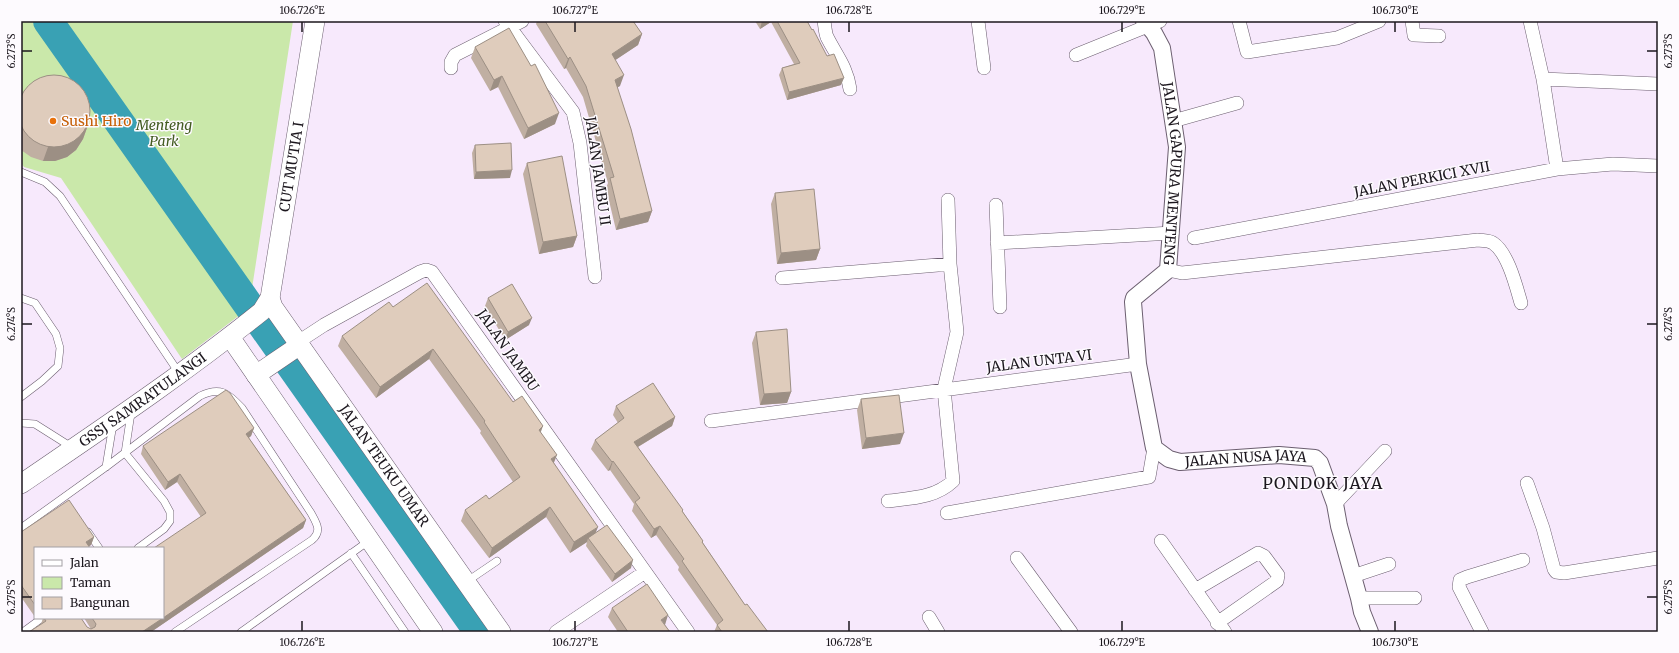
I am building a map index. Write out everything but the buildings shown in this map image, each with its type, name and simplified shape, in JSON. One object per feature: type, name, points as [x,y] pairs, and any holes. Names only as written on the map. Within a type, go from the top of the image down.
[{"type":"main road","name":"CUT MUTIA I","points":[[266,305],[315,21]]},
{"type":"main road","name":"GSSJ SAMRATULANGI","points":[[21,484],[131,409],[179,374],[236,332],[266,305]]},
{"type":"main road","name":"JALAN TEUKU UMAR","points":[[266,305],[273,307],[295,347],[501,632]]},
{"type":"main road","points":[[236,332],[370,540],[433,632]]},
{"type":"main road","points":[[262,371],[295,347]]},
{"type":"street","points":[[451,68],[455,55],[507,24],[522,21]]},
{"type":"street","points":[[824,21],[826,35],[839,56],[848,77],[850,89]]},
{"type":"street","points":[[978,21],[984,68]]},
{"type":"street","points":[[1240,21],[1247,52],[1337,38],[1379,21]]},
{"type":"street","points":[[1412,21],[1414,35],[1439,36]]},
{"type":"street","points":[[1530,21],[1543,78],[1557,169]]},
{"type":"street","points":[[1076,55],[1151,23]]},
{"type":"street","name":"JALAN GAPURA MENTENG","points":[[1138,364],[1133,302],[1134,298],[1168,270],[1172,232],[1177,146],[1162,48],[1151,23]]},
{"type":"street","name":"JALAN JAMBU II","points":[[507,24],[573,112],[580,143],[595,277]]},
{"type":"street","points":[[1543,78],[1658,84]]},
{"type":"street","points":[[1173,121],[1237,103]]},
{"type":"street","name":"JALAN PERKICI XVII","points":[[1194,238],[1557,169],[1613,164],[1658,166]]},
{"type":"street","points":[[888,501],[928,495],[944,489],[953,481],[944,389],[957,332],[950,264],[948,200]]},
{"type":"street","points":[[996,205],[1000,307]]},
{"type":"street","points":[[997,243],[1172,232]]},
{"type":"street","points":[[1168,270],[1182,273],[1478,240],[1493,243],[1500,250],[1509,268],[1521,303]]},
{"type":"street","points":[[782,278],[950,264]]},
{"type":"street","name":"JALAN JAMBU","points":[[295,347],[324,325],[420,272],[426,270],[432,272],[688,632]]},
{"type":"street","points":[[947,513],[1149,477],[1154,448],[1138,364]]},
{"type":"street","name":"JALAN UNTA VI","points":[[711,421],[1138,364]]},
{"type":"street","name":"JALAN NUSA JAYA","points":[[1154,448],[1169,459],[1180,462],[1279,455],[1315,458],[1320,463],[1336,504],[1339,526],[1360,598],[1362,612],[1370,632]]},
{"type":"street","points":[[1336,504],[1386,451]]},
{"type":"street","points":[[1527,483],[1556,572],[1564,573],[1658,558]]},
{"type":"street","points":[[1161,541],[1195,590],[1221,627],[1277,581],[1278,576],[1264,556],[1261,554],[1255,554],[1195,590]]},
{"type":"street","points":[[1017,558],[1071,632]]},
{"type":"street","points":[[1482,632],[1460,587],[1460,580],[1523,560]]},
{"type":"street","points":[[1353,576],[1389,564]]},
{"type":"street","points":[[556,632],[645,572]]},
{"type":"street","points":[[1360,598],[1416,598]]},
{"type":"street","points":[[929,617],[938,632]]},
{"type":"lane","points":[[21,172],[45,182],[60,196],[179,374]]},
{"type":"lane","points":[[21,298],[35,304],[56,334],[60,348],[58,366],[42,381],[21,397]]},
{"type":"lane","points":[[21,528],[67,500],[106,467],[200,396],[209,392],[219,391],[231,396],[242,408],[316,523],[318,531],[317,536],[175,632]]},
{"type":"lane","points":[[131,409],[125,453],[164,501],[170,512],[170,521],[164,529],[139,547]]},
{"type":"lane","points":[[106,467],[114,420]]},
{"type":"lane","points":[[21,423],[26,422],[35,424],[73,448]]},
{"type":"lane","points":[[82,522],[98,547]]},
{"type":"lane","points":[[241,632],[370,540]]},
{"type":"lane","points":[[351,553],[405,632]]},
{"type":"lane","points":[[466,582],[497,561]]},
{"type":"lane","points":[[23,632],[41,619]]},
{"type":"green space","name":"Menteng Park","points":[[21,21],[293,21],[249,308],[182,359],[61,178],[24,167],[21,163]]},
{"type":"waterway","points":[[48,21],[479,632]]},
{"type":"place","name":"Sushi Hiro","points":[[53,121]]},
{"type":"district","name":"PONDOK JAYA","points":[[1323,483]]}]
